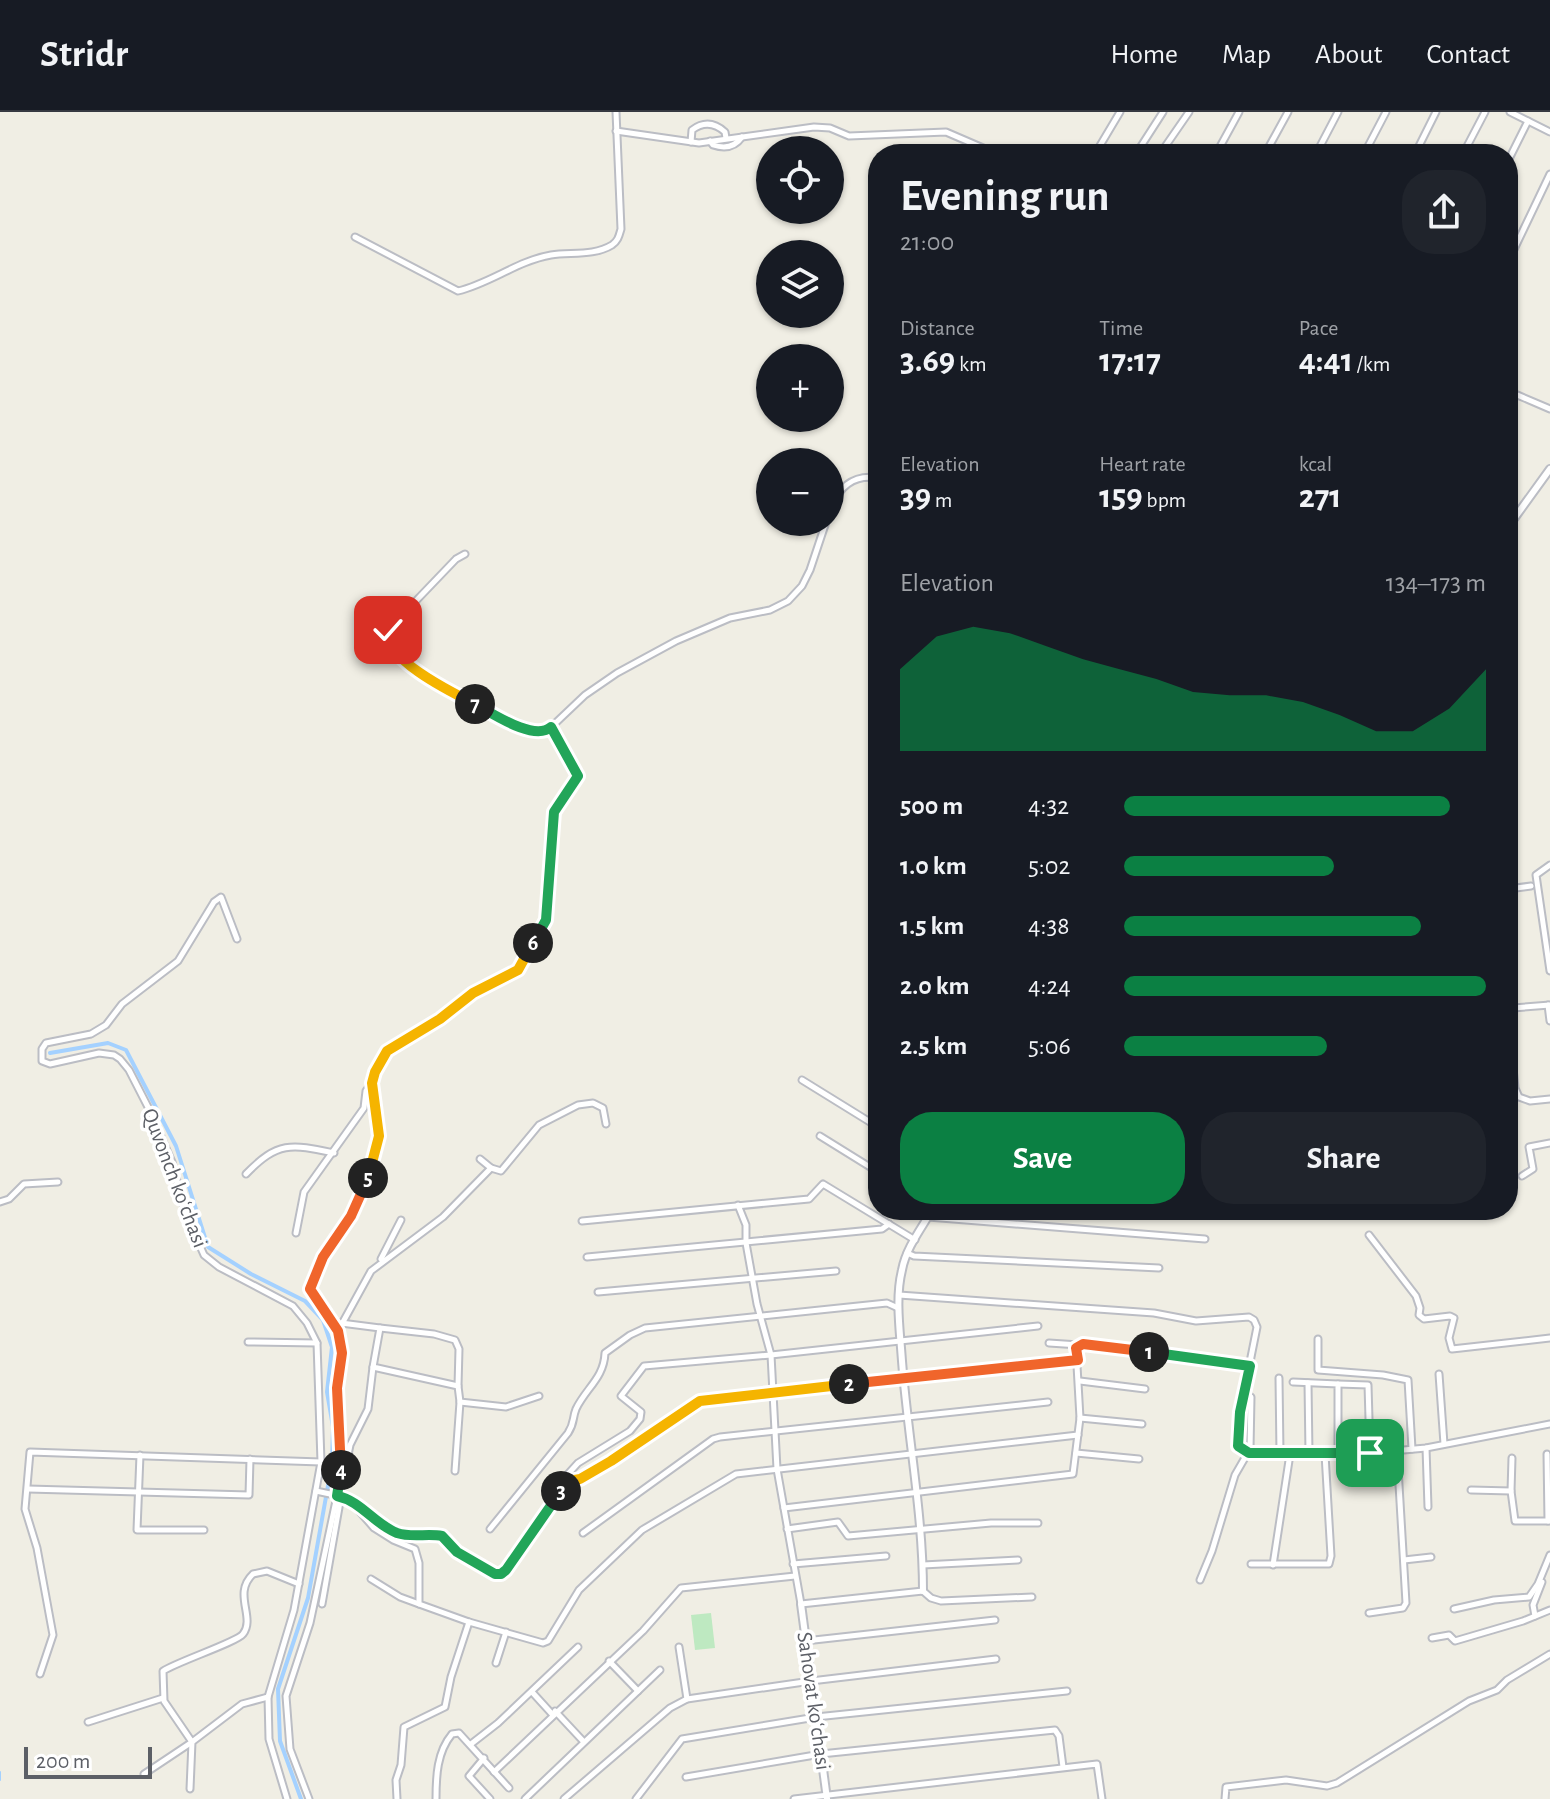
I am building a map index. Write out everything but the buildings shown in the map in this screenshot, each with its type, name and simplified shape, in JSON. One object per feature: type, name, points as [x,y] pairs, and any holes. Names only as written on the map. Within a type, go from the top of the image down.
[{"type":"street","points":[[355,237],[458,291],[497,278],[510,268],[548,256],[593,253],[612,245],[619,239],[621,229],[616,112]]},
{"type":"street","points":[[1101,144],[1120,112]]},
{"type":"street","points":[[1142,144],[1163,112]]},
{"type":"street","points":[[1167,144],[1189,112]]},
{"type":"street","points":[[1221,144],[1239,112]]},
{"type":"street","points":[[1270,144],[1288,112]]},
{"type":"street","points":[[1321,144],[1338,112]]},
{"type":"street","points":[[1369,144],[1386,112]]},
{"type":"street","points":[[1420,144],[1436,112]]},
{"type":"street","points":[[1468,144],[1485,112]]},
{"type":"street","points":[[1510,112],[1550,132]]},
{"type":"street","points":[[1515,144],[1528,112]]},
{"type":"street","points":[[691,142],[692,130],[708,123],[719,126],[726,138]]},
{"type":"street","points":[[616,131],[691,142],[814,127],[830,128],[849,136],[946,132],[974,144]]},
{"type":"street","points":[[710,141],[713,145],[727,148],[743,136]]},
{"type":"street","points":[[1518,241],[1550,174]]},
{"type":"street","points":[[1518,395],[1550,409]]},
{"type":"street","points":[[1518,513],[1550,469]]},
{"type":"street","points":[[844,487],[868,476]]},
{"type":"street","points":[[465,554],[456,559],[388,630],[389,646],[414,668],[534,733],[546,732],[595,688],[676,641],[730,618],[770,610],[788,601],[802,586],[821,536]]},
{"type":"street","points":[[296,1233],[304,1192],[364,1108],[366,1091],[387,1051],[440,1019],[473,993],[518,970],[546,920],[554,812],[578,776],[551,727]]},
{"type":"street","points":[[1550,865],[1536,875],[1550,971]]},
{"type":"street","points":[[1518,888],[1531,886]]},
{"type":"street","name":"Quvonch koʻchasi","points":[[237,939],[221,897],[214,902],[178,961],[122,1004],[106,1025],[91,1034],[46,1043],[42,1049],[42,1061],[50,1064],[99,1053],[114,1055],[124,1063],[149,1109],[172,1162],[185,1212],[204,1255],[219,1267],[293,1306],[307,1323],[317,1343]]},
{"type":"street","points":[[1518,1009],[1549,1005],[1550,1021]]},
{"type":"street","points":[[802,1080],[868,1121]]},
{"type":"street","points":[[322,1604],[341,1496],[337,1388],[342,1353],[338,1331],[310,1289],[323,1257],[351,1216],[368,1179],[379,1136],[372,1083]]},
{"type":"street","points":[[1518,1095],[1530,1101],[1550,1099]]},
{"type":"street","points":[[480,1159],[501,1171],[536,1127],[578,1105],[599,1105],[603,1108],[606,1124]]},
{"type":"street","points":[[820,1136],[868,1166]]},
{"type":"street","points":[[1522,1176],[1533,1169],[1528,1147],[1550,1143]]},
{"type":"street","points":[[246,1174],[263,1156],[286,1146],[334,1153]]},
{"type":"street","points":[[338,1331],[367,1276],[443,1217],[491,1168]]},
{"type":"street","points":[[0,1202],[9,1199],[24,1184],[58,1182]]},
{"type":"street","points":[[582,1221],[809,1199],[823,1184],[868,1211]]},
{"type":"street","points":[[738,1205],[746,1225],[746,1243],[771,1355],[777,1469],[801,1604],[923,1591],[941,1601],[1032,1597]]},
{"type":"street","points":[[379,1264],[401,1220]]},
{"type":"street","points":[[882,1220],[915,1240]]},
{"type":"street","points":[[923,1591],[921,1529],[904,1378],[899,1295],[907,1253],[926,1220]]},
{"type":"street","points":[[966,1220],[1205,1239]]},
{"type":"street","points":[[587,1257],[882,1229],[889,1224]]},
{"type":"street","points":[[1369,1235],[1416,1296],[1419,1315],[1424,1319],[1454,1318],[1449,1338],[1452,1349],[1550,1338]]},
{"type":"street","points":[[907,1253],[914,1256],[1075,1266],[1159,1268]]},
{"type":"street","points":[[598,1292],[836,1271]]},
{"type":"street","points":[[899,1295],[1154,1313],[1196,1321],[1249,1317],[1257,1327],[1240,1412],[1238,1446],[1249,1453],[1397,1451],[1550,1424]]},
{"type":"street","points":[[490,1529],[568,1433],[575,1421],[577,1407],[604,1368],[605,1353],[630,1335],[645,1328],[887,1303],[899,1308]]},
{"type":"street","points":[[341,1323],[434,1334],[455,1340],[459,1349],[460,1402],[455,1471]]},
{"type":"street","points":[[316,1491],[341,1496],[399,1533],[442,1536],[471,1562],[501,1574],[524,1547],[569,1481],[568,1474],[578,1463],[636,1425],[641,1412],[621,1396],[644,1366],[1038,1326]]},
{"type":"street","points":[[342,1463],[347,1460],[350,1445],[365,1417],[380,1328]]},
{"type":"street","points":[[1318,1339],[1318,1370],[1408,1380],[1412,1449]]},
{"type":"street","points":[[248,1342],[317,1343],[321,1462],[294,1610],[268,1697],[269,1739],[287,1799]]},
{"type":"street","points":[[1049,1343],[1250,1366]]},
{"type":"street","points":[[784,1508],[1073,1474],[1080,1418],[1076,1348],[1079,1345]]},
{"type":"street","points":[[569,1481],[580,1479],[611,1461],[700,1401],[1078,1360]]},
{"type":"street","points":[[373,1367],[458,1386]]},
{"type":"street","points":[[1439,1374],[1444,1444]]},
{"type":"street","points":[[1279,1378],[1280,1454]]},
{"type":"street","points":[[1080,1381],[1145,1389]]},
{"type":"street","points":[[1293,1382],[1368,1385],[1370,1453]]},
{"type":"street","points":[[1308,1383],[1309,1454]]},
{"type":"street","points":[[1338,1384],[1338,1454]]},
{"type":"street","points":[[460,1402],[506,1407],[539,1396]]},
{"type":"street","points":[[1200,1580],[1235,1475],[1249,1453],[1251,1397]]},
{"type":"street","points":[[583,1533],[713,1439],[1048,1402]]},
{"type":"street","points":[[1080,1418],[1142,1424]]},
{"type":"street","points":[[371,1579],[400,1597],[469,1622],[543,1643],[548,1641],[579,1590],[642,1530],[736,1474],[1078,1435]]},
{"type":"street","points":[[1426,1448],[1428,1507]]},
{"type":"street","points":[[1369,1613],[1405,1606],[1397,1451]]},
{"type":"street","points":[[40,1674],[53,1635],[37,1548],[25,1509],[30,1452],[321,1462]]},
{"type":"street","points":[[1076,1453],[1139,1459]]},
{"type":"street","points":[[1273,1565],[1290,1454]]},
{"type":"street","points":[[1251,1564],[1329,1564],[1325,1454]]},
{"type":"street","points":[[1512,1458],[1511,1491],[1515,1521],[1549,1521],[1547,1454]]},
{"type":"street","points":[[140,1455],[137,1530],[204,1530]]},
{"type":"street","points":[[28,1489],[249,1495],[250,1459]]},
{"type":"street","points":[[1471,1490],[1511,1491]]},
{"type":"street","points":[[341,1496],[384,1535],[415,1549],[419,1563],[419,1604]]},
{"type":"street","points":[[309,1799],[290,1749],[286,1696],[310,1623],[341,1496]]},
{"type":"street","points":[[787,1529],[838,1522],[848,1536],[991,1523],[1038,1523]]},
{"type":"street","points":[[1454,1609],[1494,1600],[1529,1597],[1550,1555]]},
{"type":"street","points":[[793,1564],[886,1556]]},
{"type":"street","points":[[1404,1560],[1431,1557]]},
{"type":"street","points":[[923,1565],[1018,1560]]},
{"type":"street","points":[[1535,1616],[1533,1605],[1550,1562]]},
{"type":"street","points":[[190,1789],[192,1742],[163,1698],[163,1671],[189,1657],[235,1640],[244,1633],[247,1624],[243,1589],[253,1574],[267,1571],[299,1584]]},
{"type":"street","points":[[494,1772],[643,1631],[681,1588],[795,1576]]},
{"type":"street","name":"Sahovat koʻchasi","points":[[801,1604],[827,1797]]},
{"type":"street","points":[[1432,1638],[1449,1635],[1455,1641],[1550,1610]]},
{"type":"street","points":[[805,1641],[995,1620]]},
{"type":"street","points":[[397,1799],[396,1780],[401,1765],[404,1727],[445,1707],[469,1622]]},
{"type":"street","points":[[496,1663],[506,1632]]},
{"type":"street","points":[[471,1744],[532,1692],[578,1647]]},
{"type":"street","points":[[679,1647],[687,1699]]},
{"type":"street","points":[[1225,1799],[1226,1787],[1237,1785],[1286,1780],[1327,1786],[1337,1783],[1469,1701],[1497,1690],[1507,1680],[1550,1654]]},
{"type":"street","points":[[564,1799],[670,1708],[687,1699],[996,1659]]},
{"type":"street","points":[[609,1661],[638,1691]]},
{"type":"street","points":[[525,1799],[660,1670]]},
{"type":"street","points":[[636,1799],[682,1739],[816,1717],[1067,1691]]},
{"type":"street","points":[[532,1692],[583,1741]]},
{"type":"street","points":[[144,1774],[242,1704],[268,1697]]},
{"type":"street","points":[[88,1722],[163,1698]]},
{"type":"street","points":[[686,1777],[821,1754],[1055,1730],[1059,1736],[1063,1767]]},
{"type":"street","points":[[436,1799],[435,1782],[445,1743],[452,1734],[459,1733],[471,1744],[509,1788]]},
{"type":"street","points":[[484,1758],[469,1776],[490,1799]]},
{"type":"street","points":[[794,1799],[1097,1764],[1102,1799]]},
{"type":"green space","points":[[711,1613],[715,1648],[695,1650],[691,1615]]},
{"type":"waterway","points":[[50,1053],[108,1043],[126,1050],[176,1146],[208,1247],[251,1274],[305,1301],[323,1320],[332,1347],[327,1392],[333,1427],[332,1463],[308,1598],[278,1689],[280,1741],[301,1799]]},
{"type":"waterway","points":[[0,1772],[0,1780]]},
{"type":"route","points":[[388,630],[389,646],[414,668],[527,730],[540,733],[551,727],[578,776],[554,812],[546,920],[518,970],[473,993],[440,1019],[387,1051],[375,1072],[372,1083],[379,1136],[368,1179],[351,1216],[323,1257],[310,1285],[312,1296],[338,1331],[342,1353],[337,1388],[342,1463],[337,1496],[349,1498],[375,1520],[399,1533],[439,1534],[471,1562],[501,1574],[524,1547],[564,1485],[611,1461],[700,1401],[1078,1360],[1076,1348],[1083,1344],[1250,1366],[1240,1412],[1238,1446],[1249,1453],[1370,1453]]}]
